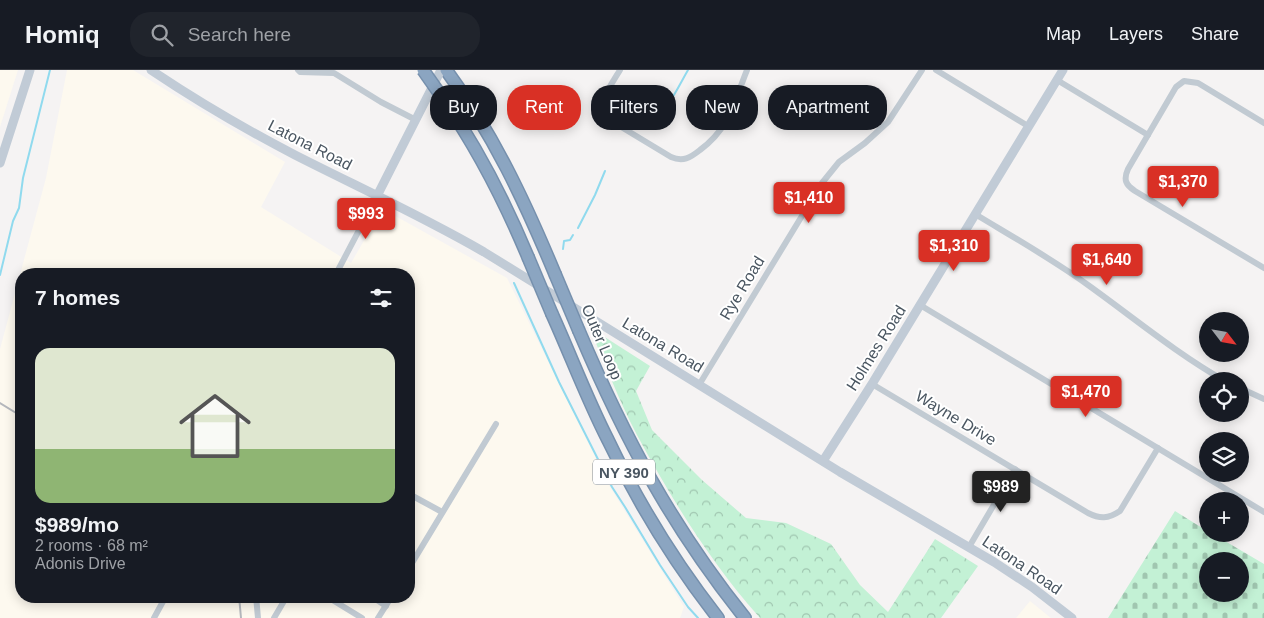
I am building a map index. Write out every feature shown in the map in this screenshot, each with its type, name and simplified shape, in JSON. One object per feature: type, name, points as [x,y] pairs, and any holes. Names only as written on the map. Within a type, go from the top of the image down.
[{"type":"highway","name":"NY 390","points":[[423,70],[444,100],[487,170],[506,207],[603,430],[629,481],[669,549],[718,618]]},
{"type":"highway","name":"Outer Loop","points":[[446,70],[483,124],[509,170],[529,212],[613,408],[652,482],[696,553],[745,618]]},
{"type":"street","points":[[0,163],[30,70]]},
{"type":"street","name":"Latona Road","points":[[151,70],[239,125],[480,249],[823,461],[1020,579],[1072,618]]},
{"type":"street","points":[[298,70],[300,72],[334,73],[381,102],[416,120]]},
{"type":"street","points":[[339,268],[441,70]]},
{"type":"street","points":[[620,70],[605,96],[604,107],[607,115],[613,122],[671,157],[681,160],[692,156],[707,145],[722,128],[733,110],[747,70]]},
{"type":"street","name":"Rye Road","points":[[699,385],[822,183],[839,162],[865,143],[888,122],[922,70]]},
{"type":"street","points":[[936,70],[1028,126]]},
{"type":"street","name":"Holmes Road","points":[[823,461],[1063,70]]},
{"type":"street","points":[[1057,80],[1148,135]]},
{"type":"street","points":[[1264,123],[1198,83],[1188,80],[1184,81],[1176,87],[1128,169],[1125,180],[1126,184],[1135,191],[1264,268]]},
{"type":"street","points":[[975,214],[1088,285],[1171,347],[1211,372]]},
{"type":"street","points":[[920,305],[1264,512]]},
{"type":"street","name":"Wayne Drive","points":[[872,384],[1088,513],[1101,518],[1108,518],[1120,511],[1158,448]]},
{"type":"street","points":[[1249,392],[1264,398]]},
{"type":"street","points":[[415,558],[496,424]]},
{"type":"street","points":[[968,547],[1015,469]]},
{"type":"street","points":[[415,497],[442,512]]},
{"type":"street","points":[[154,618],[162,603]]},
{"type":"street","points":[[257,603],[258,618]]},
{"type":"street","points":[[274,618],[283,603]]},
{"type":"street","points":[[337,603],[362,618]]},
{"type":"street","points":[[382,603],[386,606]]},
{"type":"street","points":[[378,618],[388,603]]},
{"type":"shaded area","points":[[0,70],[18,70],[0,127]]},
{"type":"shaded area","points":[[67,70],[133,70],[285,162],[261,207],[351,263],[376,220],[384,213],[390,213],[507,278],[610,487],[684,607],[680,618],[0,618],[0,349],[15,293],[15,603],[415,603],[415,268],[22,268],[46,178]]},
{"type":"shaded area","points":[[1030,601],[1051,618],[1016,618]]},
{"type":"green space","points":[[589,327],[650,366],[636,391],[652,430],[702,480],[746,518],[786,523],[831,544],[860,585],[888,612],[935,539],[978,566],[941,618],[760,618],[709,553],[664,483],[630,422]]},
{"type":"green space","points":[[1175,511],[1199,526],[1199,542],[1227,542],[1244,552],[1199,552],[1199,602],[1249,602],[1249,555],[1264,564],[1264,618],[1108,618]]},
{"type":"waterway","points":[[0,275],[13,221],[19,208],[23,178],[50,70]]},
{"type":"waterway","points":[[676,92],[688,70]]},
{"type":"waterway","points":[[578,228],[605,171]]},
{"type":"waterway","points":[[563,249],[564,241],[570,240],[573,235]]},
{"type":"waterway","points":[[514,283],[559,382],[612,487],[660,565],[688,607],[698,618]]},
{"type":"railway","points":[[0,403],[15,412]]},
{"type":"railway","points":[[240,603],[241,618]]}]
